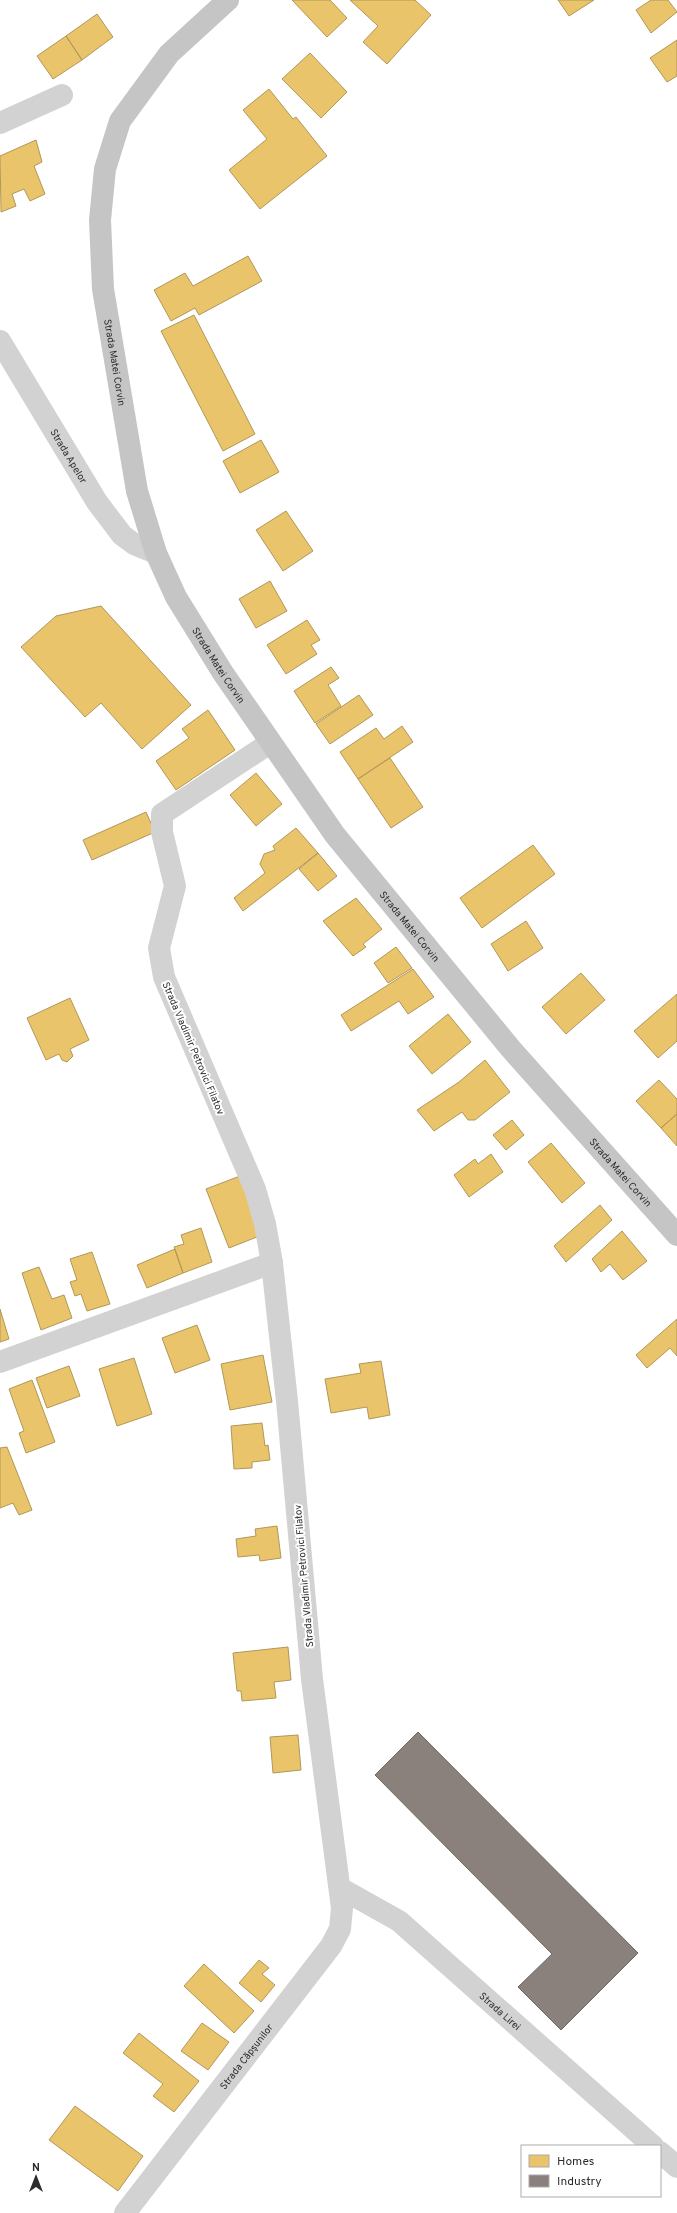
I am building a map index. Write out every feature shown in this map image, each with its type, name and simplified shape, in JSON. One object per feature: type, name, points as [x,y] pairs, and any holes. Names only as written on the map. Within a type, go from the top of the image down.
[{"type":"main road","name":"Strada Matei Corvin","points":[[228,0],[169,54],[120,121],[105,169],[100,220],[103,289],[137,491],[156,553],[176,596],[223,673],[270,743],[336,835],[511,1049],[677,1235]]},
{"type":"street","points":[[0,123],[62,95]]},
{"type":"street","name":"Strada Apelor","points":[[0,341],[97,502],[122,535],[134,544],[156,553]]},
{"type":"street","name":"Strada Vladimir Petrovici Filatov","points":[[270,743],[162,814],[162,832],[175,886],[159,948],[164,977],[255,1189],[265,1224],[272,1263],[287,1401],[312,1680],[340,1888]]},
{"type":"street","points":[[0,1362],[272,1263]]},
{"type":"street","name":"Strada Lirei","points":[[340,1888],[399,1921],[652,2145]]},
{"type":"street","name":"Strada Căpșunilor","points":[[124,2213],[331,1946],[340,1929],[342,1908],[340,1888]]},
{"type":"street","points":[[661,2153],[677,2168]]},
{"type":"building: Homes","points":[[292,0],[330,0],[347,18],[327,37]]},
{"type":"building: Homes","points":[[350,0],[415,0],[431,15],[387,64],[363,42],[378,26]]},
{"type":"building: Homes","points":[[558,0],[594,0],[569,16]]},
{"type":"building: Homes","points":[[651,0],[668,0],[677,12],[651,33],[636,10]]},
{"type":"building: Homes","points":[[97,14],[113,37],[82,60],[66,36]]},
{"type":"building: Homes","points":[[66,36],[82,60],[53,79],[37,56]]},
{"type":"building: Homes","points":[[677,40],[677,76],[667,82],[650,58]]},
{"type":"building: Homes","points":[[310,53],[347,92],[321,118],[282,79]]},
{"type":"building: Homes","points":[[269,89],[293,119],[296,117],[327,156],[260,209],[229,170],[267,139],[243,110]]},
{"type":"building: Homes","points":[[36,140],[42,162],[34,166],[45,194],[30,201],[24,189],[12,194],[16,206],[1,212],[0,156]]},
{"type":"building: Homes","points":[[248,256],[262,281],[199,315],[195,308],[171,321],[154,290],[185,273],[193,286]]},
{"type":"building: Homes","points":[[194,315],[255,434],[223,451],[161,331]]},
{"type":"building: Homes","points":[[261,440],[279,472],[240,493],[223,461]]},
{"type":"building: Homes","points":[[286,511],[313,551],[283,571],[256,530]]},
{"type":"building: Homes","points":[[270,581],[287,611],[256,628],[239,599]]},
{"type":"building: Homes","points":[[101,606],[191,705],[142,749],[101,703],[85,717],[21,647],[56,616]]},
{"type":"building: Homes","points":[[307,620],[320,640],[311,645],[317,654],[286,674],[267,645]]},
{"type":"building: Homes","points":[[331,667],[339,678],[328,685],[341,706],[315,723],[294,691]]},
{"type":"building: Homes","points":[[359,695],[373,715],[330,744],[316,724]]},
{"type":"building: Homes","points":[[208,710],[235,750],[176,790],[156,761],[189,738],[182,729]]},
{"type":"building: Homes","points":[[402,726],[413,742],[358,779],[340,752],[376,728],[384,739]]},
{"type":"building: Homes","points":[[390,758],[423,807],[391,828],[358,779]]},
{"type":"building: Homes","points":[[256,773],[282,804],[256,826],[230,795]]},
{"type":"building: Homes","points":[[146,812],[155,832],[92,860],[83,840]]},
{"type":"building: Homes","points":[[296,828],[318,853],[243,911],[234,898],[265,873],[260,864],[264,854],[275,850],[273,846]]},
{"type":"building: Homes","points":[[533,845],[555,874],[482,928],[460,898]]},
{"type":"building: Homes","points":[[318,853],[337,876],[318,891],[299,869]]},
{"type":"building: Homes","points":[[356,898],[382,929],[363,944],[366,947],[353,956],[323,921]]},
{"type":"building: Homes","points":[[526,921],[543,948],[508,971],[491,944]]},
{"type":"building: Homes","points":[[396,947],[412,968],[388,983],[374,963]]},
{"type":"building: Homes","points":[[413,969],[434,997],[408,1014],[399,1001],[351,1031],[341,1015]]},
{"type":"building: Homes","points":[[581,973],[605,1000],[566,1034],[542,1007]]},
{"type":"building: Homes","points":[[677,994],[677,1041],[658,1058],[634,1031]]},
{"type":"building: Homes","points":[[70,998],[89,1040],[70,1049],[73,1056],[67,1062],[62,1060],[59,1054],[46,1060],[27,1018]]},
{"type":"building: Homes","points":[[448,1014],[471,1042],[432,1074],[409,1046]]},
{"type":"building: Homes","points":[[485,1060],[510,1092],[475,1120],[468,1120],[462,1112],[434,1131],[417,1110],[459,1082]]},
{"type":"building: Homes","points":[[659,1080],[677,1099],[677,1114],[661,1128],[636,1101]]},
{"type":"building: Homes","points":[[677,1114],[677,1146],[661,1128]]},
{"type":"building: Homes","points":[[512,1120],[524,1135],[506,1150],[493,1135]]},
{"type":"building: Homes","points":[[551,1143],[585,1183],[562,1203],[528,1162]]},
{"type":"building: Homes","points":[[491,1154],[503,1172],[469,1197],[454,1175],[475,1159],[478,1164]]},
{"type":"building: Homes","points":[[240,1176],[262,1235],[229,1248],[206,1189]]},
{"type":"building: Homes","points":[[600,1205],[612,1220],[566,1262],[554,1246]]},
{"type":"building: Homes","points":[[201,1228],[212,1262],[183,1273],[174,1247],[184,1244],[181,1235]]},
{"type":"building: Homes","points":[[622,1231],[647,1261],[623,1280],[610,1264],[601,1272],[592,1259]]},
{"type":"building: Homes","points":[[175,1249],[183,1273],[147,1288],[137,1265]]},
{"type":"building: Homes","points":[[92,1252],[110,1304],[87,1311],[81,1294],[75,1296],[70,1282],[77,1280],[70,1259]]},
{"type":"building: Homes","points":[[39,1267],[52,1299],[64,1295],[72,1318],[41,1330],[22,1273]]},
{"type":"building: Homes","points":[[0,1309],[9,1339],[0,1342]]},
{"type":"building: Homes","points":[[677,1319],[677,1356],[670,1348],[647,1368],[636,1355]]},
{"type":"building: Homes","points":[[197,1325],[210,1360],[175,1373],[162,1338]]},
{"type":"building: Homes","points":[[263,1355],[272,1402],[230,1410],[221,1364]]},
{"type":"building: Homes","points":[[134,1358],[152,1414],[117,1426],[99,1369]]},
{"type":"building: Homes","points":[[381,1361],[390,1415],[369,1419],[367,1407],[331,1413],[325,1379],[361,1373],[359,1364]]},
{"type":"building: Homes","points":[[69,1366],[80,1396],[47,1408],[36,1378]]},
{"type":"building: Homes","points":[[32,1380],[55,1442],[26,1453],[19,1433],[24,1431],[9,1389]]},
{"type":"building: Homes","points":[[262,1423],[265,1446],[268,1445],[270,1460],[252,1462],[252,1468],[234,1469],[231,1426]]},
{"type":"building: Homes","points":[[7,1447],[32,1510],[19,1515],[13,1503],[0,1508],[0,1448]]},
{"type":"building: Homes","points":[[277,1526],[281,1558],[260,1561],[259,1555],[238,1557],[236,1539],[256,1536],[255,1529]]},
{"type":"building: Homes","points":[[288,1647],[291,1680],[274,1682],[276,1698],[242,1701],[241,1691],[237,1691],[233,1653]]},
{"type":"building: Homes","points":[[298,1735],[301,1770],[273,1773],[270,1737]]},
{"type":"building: Homes","points":[[259,1960],[269,1968],[262,1974],[275,1985],[261,2002],[239,1983]]},
{"type":"building: Homes","points":[[204,1964],[254,2011],[234,2033],[184,1986]]},
{"type":"building: Homes","points":[[202,2023],[229,2042],[208,2070],[181,2051]]},
{"type":"building: Homes","points":[[139,2033],[199,2081],[174,2112],[153,2096],[163,2084],[123,2053]]},
{"type":"building: Homes","points":[[75,2106],[143,2156],[118,2191],[49,2140]]},
{"type":"building: Industry","points":[[418,1732],[638,1953],[561,2030],[518,1987],[552,1954],[375,1775]]}]
